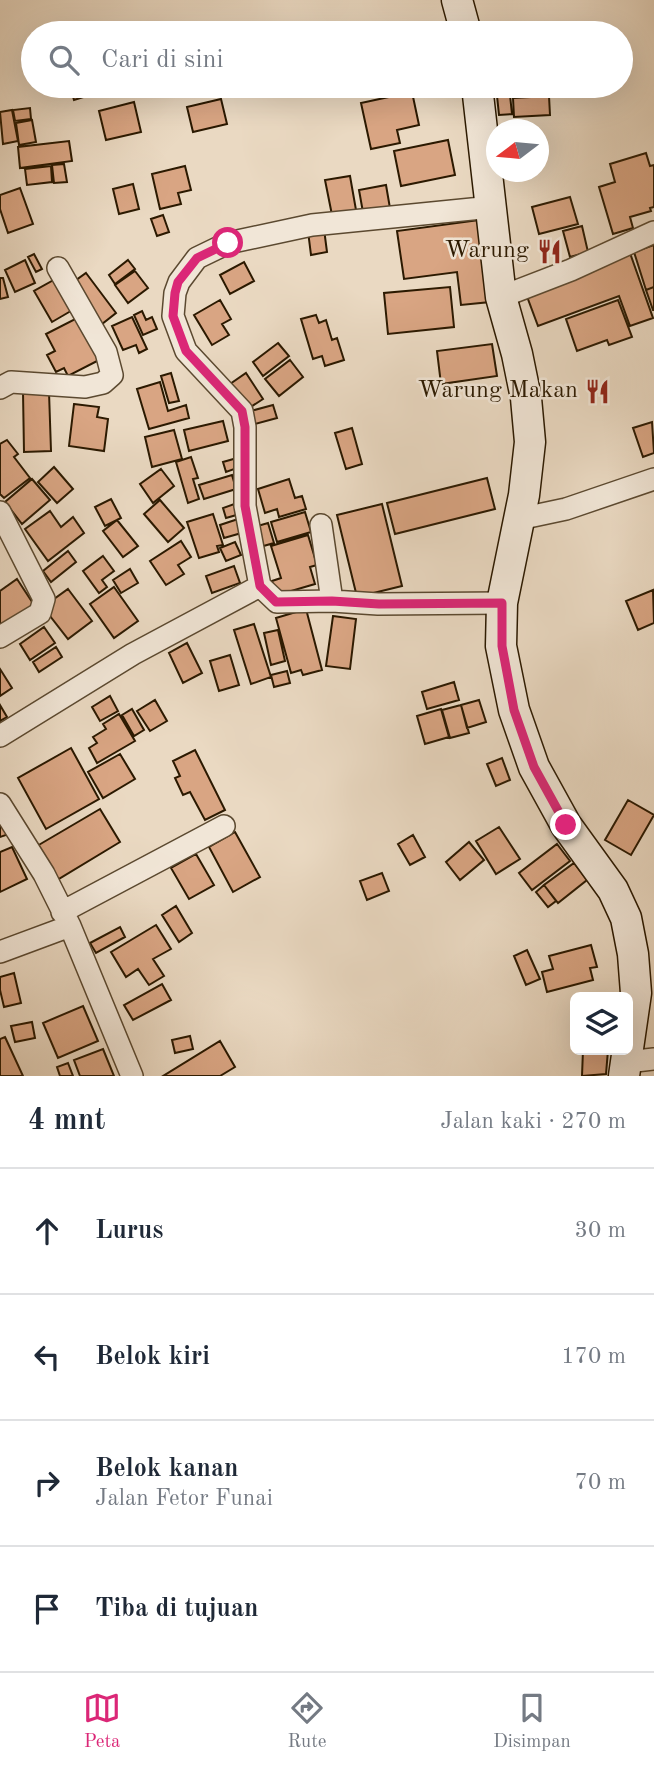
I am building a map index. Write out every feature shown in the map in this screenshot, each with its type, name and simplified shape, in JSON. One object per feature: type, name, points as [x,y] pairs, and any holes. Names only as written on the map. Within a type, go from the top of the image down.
[{"type":"street","points":[[457,0],[463,21]]},
{"type":"street","points":[[478,98],[501,297],[526,398],[530,442],[524,495],[502,603],[502,646],[514,710],[534,767],[566,825],[613,890],[625,918],[634,954],[635,1066]]},
{"type":"street","points":[[492,207],[312,225],[228,243],[197,258],[178,282],[173,316],[186,351],[242,411],[245,506],[260,586],[276,602],[502,603]]},
{"type":"street","points":[[501,297],[571,270],[654,232]]},
{"type":"street","points":[[0,388],[10,382],[85,387],[103,383],[112,375],[106,352],[58,268]]},
{"type":"street","points":[[519,519],[566,509],[654,479]]},
{"type":"street","points":[[0,512],[44,599],[43,606],[35,617],[0,636]]},
{"type":"street","points":[[321,526],[332,601]]},
{"type":"street","points":[[0,736],[134,654],[260,586]]},
{"type":"street","points":[[0,804],[44,874],[66,919],[132,1076]]},
{"type":"street","points":[[0,952],[66,919],[224,826]]},
{"type":"building","points":[[384,98],[413,98],[419,125],[397,130],[400,143],[371,149],[361,103]]},
{"type":"building","points":[[497,98],[510,98],[512,114],[499,115]]},
{"type":"building","points":[[513,98],[549,98],[550,115],[514,117]]},
{"type":"building","points":[[221,99],[227,124],[193,132],[187,107]]},
{"type":"building","points":[[134,102],[141,132],[106,140],[99,111]]},
{"type":"building","points":[[30,108],[31,119],[15,121],[13,110]]},
{"type":"building","points":[[12,110],[18,141],[3,144],[0,112]]},
{"type":"building","points":[[32,120],[36,142],[19,145],[16,123]]},
{"type":"building","points":[[448,140],[455,175],[401,186],[394,151]]},
{"type":"building","points":[[69,141],[72,161],[20,168],[18,147]]},
{"type":"building","points":[[646,153],[650,166],[654,165],[654,207],[650,208],[651,211],[630,217],[633,228],[613,234],[599,187],[615,182],[610,164]]},
{"type":"building","points":[[64,164],[67,182],[54,183],[52,165]]},
{"type":"building","points":[[51,166],[52,182],[27,185],[25,169]]},
{"type":"building","points":[[185,166],[191,190],[178,193],[181,204],[160,209],[152,174]]},
{"type":"building","points":[[350,176],[356,210],[332,215],[325,180]]},
{"type":"building","points":[[133,184],[139,209],[119,214],[113,189]]},
{"type":"building","points":[[386,185],[391,214],[364,218],[359,190]]},
{"type":"building","points":[[20,188],[33,224],[8,233],[0,209],[0,195]]},
{"type":"building","points":[[570,197],[578,224],[539,234],[532,207]]},
{"type":"building","points":[[163,215],[169,232],[157,236],[151,219]]},
{"type":"building","points":[[479,220],[490,302],[461,305],[457,272],[404,279],[397,231]]},
{"type":"building","points":[[582,226],[588,252],[570,257],[563,231]]},
{"type":"building","points":[[324,229],[327,252],[311,255],[308,231]]},
{"type":"building","points":[[654,245],[654,287],[646,290],[634,252]]},
{"type":"building","points":[[630,253],[653,318],[630,326],[619,296],[538,326],[525,291]]},
{"type":"building","points":[[34,254],[42,269],[36,272],[28,257]]},
{"type":"building","points":[[25,260],[35,283],[15,292],[5,270]]},
{"type":"building","points":[[128,260],[135,269],[115,284],[109,275]]},
{"type":"building","points":[[244,262],[254,281],[230,294],[220,275]]},
{"type":"building","points":[[135,271],[148,288],[128,303],[115,285]]},
{"type":"building","points":[[86,273],[116,313],[102,324],[72,283]]},
{"type":"building","points":[[59,277],[76,308],[52,322],[34,291]]},
{"type":"building","points":[[0,278],[3,278],[8,297],[0,299]]},
{"type":"building","points":[[450,287],[454,327],[388,334],[384,293]]},
{"type":"building","points":[[654,287],[654,310],[653,310],[646,290]]},
{"type":"building","points":[[220,300],[231,319],[222,324],[229,335],[212,345],[194,315]]},
{"type":"building","points":[[618,300],[632,337],[609,345],[607,340],[577,351],[566,319]]},
{"type":"building","points":[[142,311],[146,320],[152,317],[157,329],[143,335],[134,315]]},
{"type":"building","points":[[316,315],[319,323],[326,320],[332,340],[337,338],[344,360],[325,366],[322,356],[313,359],[301,319]]},
{"type":"building","points":[[81,316],[103,358],[68,376],[64,368],[56,372],[47,355],[55,351],[46,334]]},
{"type":"building","points":[[132,317],[147,349],[139,353],[136,345],[123,350],[112,326]]},
{"type":"building","points":[[278,343],[289,356],[263,376],[253,362]]},
{"type":"building","points":[[492,344],[497,376],[441,384],[437,351]]},
{"type":"building","points":[[290,360],[303,377],[279,396],[265,379]]},
{"type":"building","points":[[171,373],[179,401],[169,403],[161,376]]},
{"type":"building","points":[[246,373],[263,399],[246,410],[230,384]]},
{"type":"building","points":[[160,382],[168,411],[186,405],[189,418],[149,429],[137,389]]},
{"type":"building","points":[[23,392],[49,392],[51,451],[24,452]]},
{"type":"building","points":[[74,404],[99,407],[97,417],[108,419],[104,451],[69,446]]},
{"type":"building","points":[[273,405],[277,418],[251,425],[247,412]]},
{"type":"building","points":[[223,421],[228,441],[189,451],[184,430]]},
{"type":"building","points":[[652,422],[654,453],[643,457],[633,428]]},
{"type":"building","points":[[352,428],[362,464],[346,469],[335,433]]},
{"type":"building","points":[[174,430],[182,459],[152,467],[145,437]]},
{"type":"building","points":[[7,440],[18,454],[14,457],[30,478],[4,498],[0,494],[0,444]]},
{"type":"building","points":[[191,457],[198,478],[193,479],[199,499],[188,503],[176,462]]},
{"type":"building","points":[[237,458],[240,467],[226,472],[223,462]]},
{"type":"building","points":[[54,467],[73,489],[57,503],[38,482]]},
{"type":"building","points":[[161,469],[174,486],[153,503],[140,484]]},
{"type":"building","points":[[232,475],[236,489],[204,499],[199,485]]},
{"type":"building","points":[[487,478],[495,509],[395,534],[387,503]]},
{"type":"building","points":[[32,479],[50,500],[22,524],[5,502]]},
{"type":"building","points":[[289,479],[295,498],[302,496],[306,509],[279,517],[277,509],[265,513],[258,489]]},
{"type":"building","points":[[111,499],[121,518],[105,526],[95,507]]},
{"type":"building","points":[[160,500],[184,528],[168,542],[144,514]]},
{"type":"building","points":[[237,503],[240,514],[226,518],[223,508]]},
{"type":"building","points":[[382,504],[402,586],[357,597],[337,515]]},
{"type":"building","points":[[50,511],[61,527],[73,517],[84,533],[48,561],[25,529]]},
{"type":"building","points":[[305,512],[311,532],[277,542],[271,522]]},
{"type":"building","points":[[213,514],[223,545],[217,546],[219,552],[199,558],[187,522]]},
{"type":"building","points":[[241,518],[245,532],[224,538],[220,525]]},
{"type":"building","points":[[117,520],[138,546],[123,557],[103,531]]},
{"type":"building","points":[[268,523],[274,543],[260,547],[254,527]]},
{"type":"building","points":[[308,535],[317,565],[310,567],[315,584],[281,594],[275,593],[272,581],[281,578],[271,546]]},
{"type":"building","points":[[181,541],[191,557],[178,565],[184,574],[166,585],[150,561]]},
{"type":"building","points":[[235,542],[241,555],[226,561],[220,548]]},
{"type":"building","points":[[68,551],[76,562],[51,582],[43,571]]},
{"type":"building","points":[[103,556],[114,571],[102,580],[107,587],[99,593],[83,571]]},
{"type":"building","points":[[234,566],[240,583],[212,593],[206,576]]},
{"type":"building","points":[[130,569],[138,583],[121,593],[113,580]]},
{"type":"building","points":[[17,579],[38,611],[0,636],[0,591]]},
{"type":"building","points":[[114,587],[138,621],[114,638],[90,604]]},
{"type":"building","points":[[68,589],[92,621],[68,639],[43,607]]},
{"type":"building","points":[[653,590],[654,623],[638,630],[626,601]]},
{"type":"building","points":[[306,609],[322,670],[303,675],[301,670],[291,673],[276,618]]},
{"type":"building","points":[[333,616],[356,619],[350,669],[326,666]]},
{"type":"building","points":[[254,624],[271,677],[251,684],[234,630]]},
{"type":"building","points":[[44,627],[55,643],[30,660],[20,644]]},
{"type":"building","points":[[278,630],[285,661],[271,665],[264,633]]},
{"type":"building","points":[[187,643],[202,673],[183,683],[169,653]]},
{"type":"building","points":[[56,647],[62,657],[39,672],[33,662]]},
{"type":"building","points":[[230,655],[239,685],[219,691],[210,661]]},
{"type":"building","points":[[0,669],[12,688],[0,696]]},
{"type":"building","points":[[287,671],[290,683],[274,687],[271,675]]},
{"type":"building","points":[[454,682],[459,700],[427,709],[422,692]]},
{"type":"building","points":[[110,696],[118,711],[100,721],[92,707]]},
{"type":"building","points":[[155,700],[167,721],[150,731],[137,711]]},
{"type":"building","points":[[479,700],[486,722],[467,728],[461,705]]},
{"type":"building","points":[[0,705],[7,717],[0,721]]},
{"type":"building","points":[[461,705],[469,733],[450,738],[442,710]]},
{"type":"building","points":[[132,709],[144,730],[134,736],[122,715]]},
{"type":"building","points":[[441,709],[449,737],[425,744],[417,716]]},
{"type":"building","points":[[119,714],[135,741],[97,763],[89,748],[97,743],[93,737],[106,729],[103,724]]},
{"type":"building","points":[[71,748],[99,799],[46,829],[18,778]]},
{"type":"building","points":[[195,750],[225,810],[205,820],[190,792],[183,795],[175,778],[180,776],[173,761]]},
{"type":"building","points":[[120,754],[135,779],[103,798],[88,772]]},
{"type":"building","points":[[502,758],[510,780],[496,786],[487,764]]},
{"type":"building","points":[[628,800],[654,815],[631,855],[605,840]]},
{"type":"building","points":[[100,809],[120,842],[57,880],[37,846]]},
{"type":"building","points":[[0,819],[9,834],[0,837]]},
{"type":"building","points":[[499,827],[520,859],[496,874],[476,841]]},
{"type":"building","points":[[235,832],[260,877],[233,892],[209,847]]},
{"type":"building","points":[[413,835],[425,857],[410,865],[398,844]]},
{"type":"building","points":[[469,842],[484,860],[460,880],[446,862]]},
{"type":"building","points":[[557,844],[570,861],[532,890],[519,873]]},
{"type":"building","points":[[12,847],[27,879],[0,892],[0,852]]},
{"type":"building","points":[[196,854],[214,885],[189,899],[171,868]]},
{"type":"building","points":[[574,863],[587,880],[558,903],[544,885]]},
{"type":"building","points":[[382,873],[389,891],[367,900],[360,881]]},
{"type":"building","points":[[544,885],[556,901],[548,907],[536,892]]},
{"type":"building","points":[[176,906],[192,933],[179,942],[162,915]]},
{"type":"building","points":[[156,925],[171,949],[153,959],[164,976],[149,985],[138,969],[126,977],[111,952]]},
{"type":"building","points":[[120,927],[125,937],[96,953],[90,943]]},
{"type":"building","points":[[591,945],[597,967],[590,968],[593,980],[547,992],[542,972],[553,969],[549,956]]},
{"type":"building","points":[[527,950],[540,979],[526,985],[514,956]]},
{"type":"building","points":[[14,973],[21,1003],[4,1007],[0,977]]},
{"type":"building","points":[[162,984],[171,1000],[133,1020],[124,1005]]},
{"type":"building","points":[[83,1006],[98,1041],[58,1058],[43,1023]]},
{"type":"building","points":[[32,1022],[35,1038],[15,1042],[11,1026]]},
{"type":"building","points":[[190,1036],[193,1049],[175,1053],[172,1040]]},
{"type":"building","points":[[5,1037],[23,1076],[0,1076],[0,1039]]},
{"type":"building","points":[[220,1041],[235,1067],[220,1076],[163,1076]]},
{"type":"building","points":[[103,1049],[114,1076],[80,1076],[74,1060]]},
{"type":"building","points":[[583,1055],[608,1055],[606,1074],[582,1076]]},
{"type":"building","points":[[68,1063],[73,1076],[60,1076],[57,1067]]},
{"type":"place","name":"Warung","points":[[549,251]]},
{"type":"place","name":"Warung Makan","points":[[598,391]]},
{"type":"route","points":[[228,243],[197,258],[178,282],[173,316],[186,351],[242,411],[245,427],[245,506],[260,573],[260,586],[276,602],[286,603],[502,603],[502,646],[514,710],[534,767],[566,825]]}]
